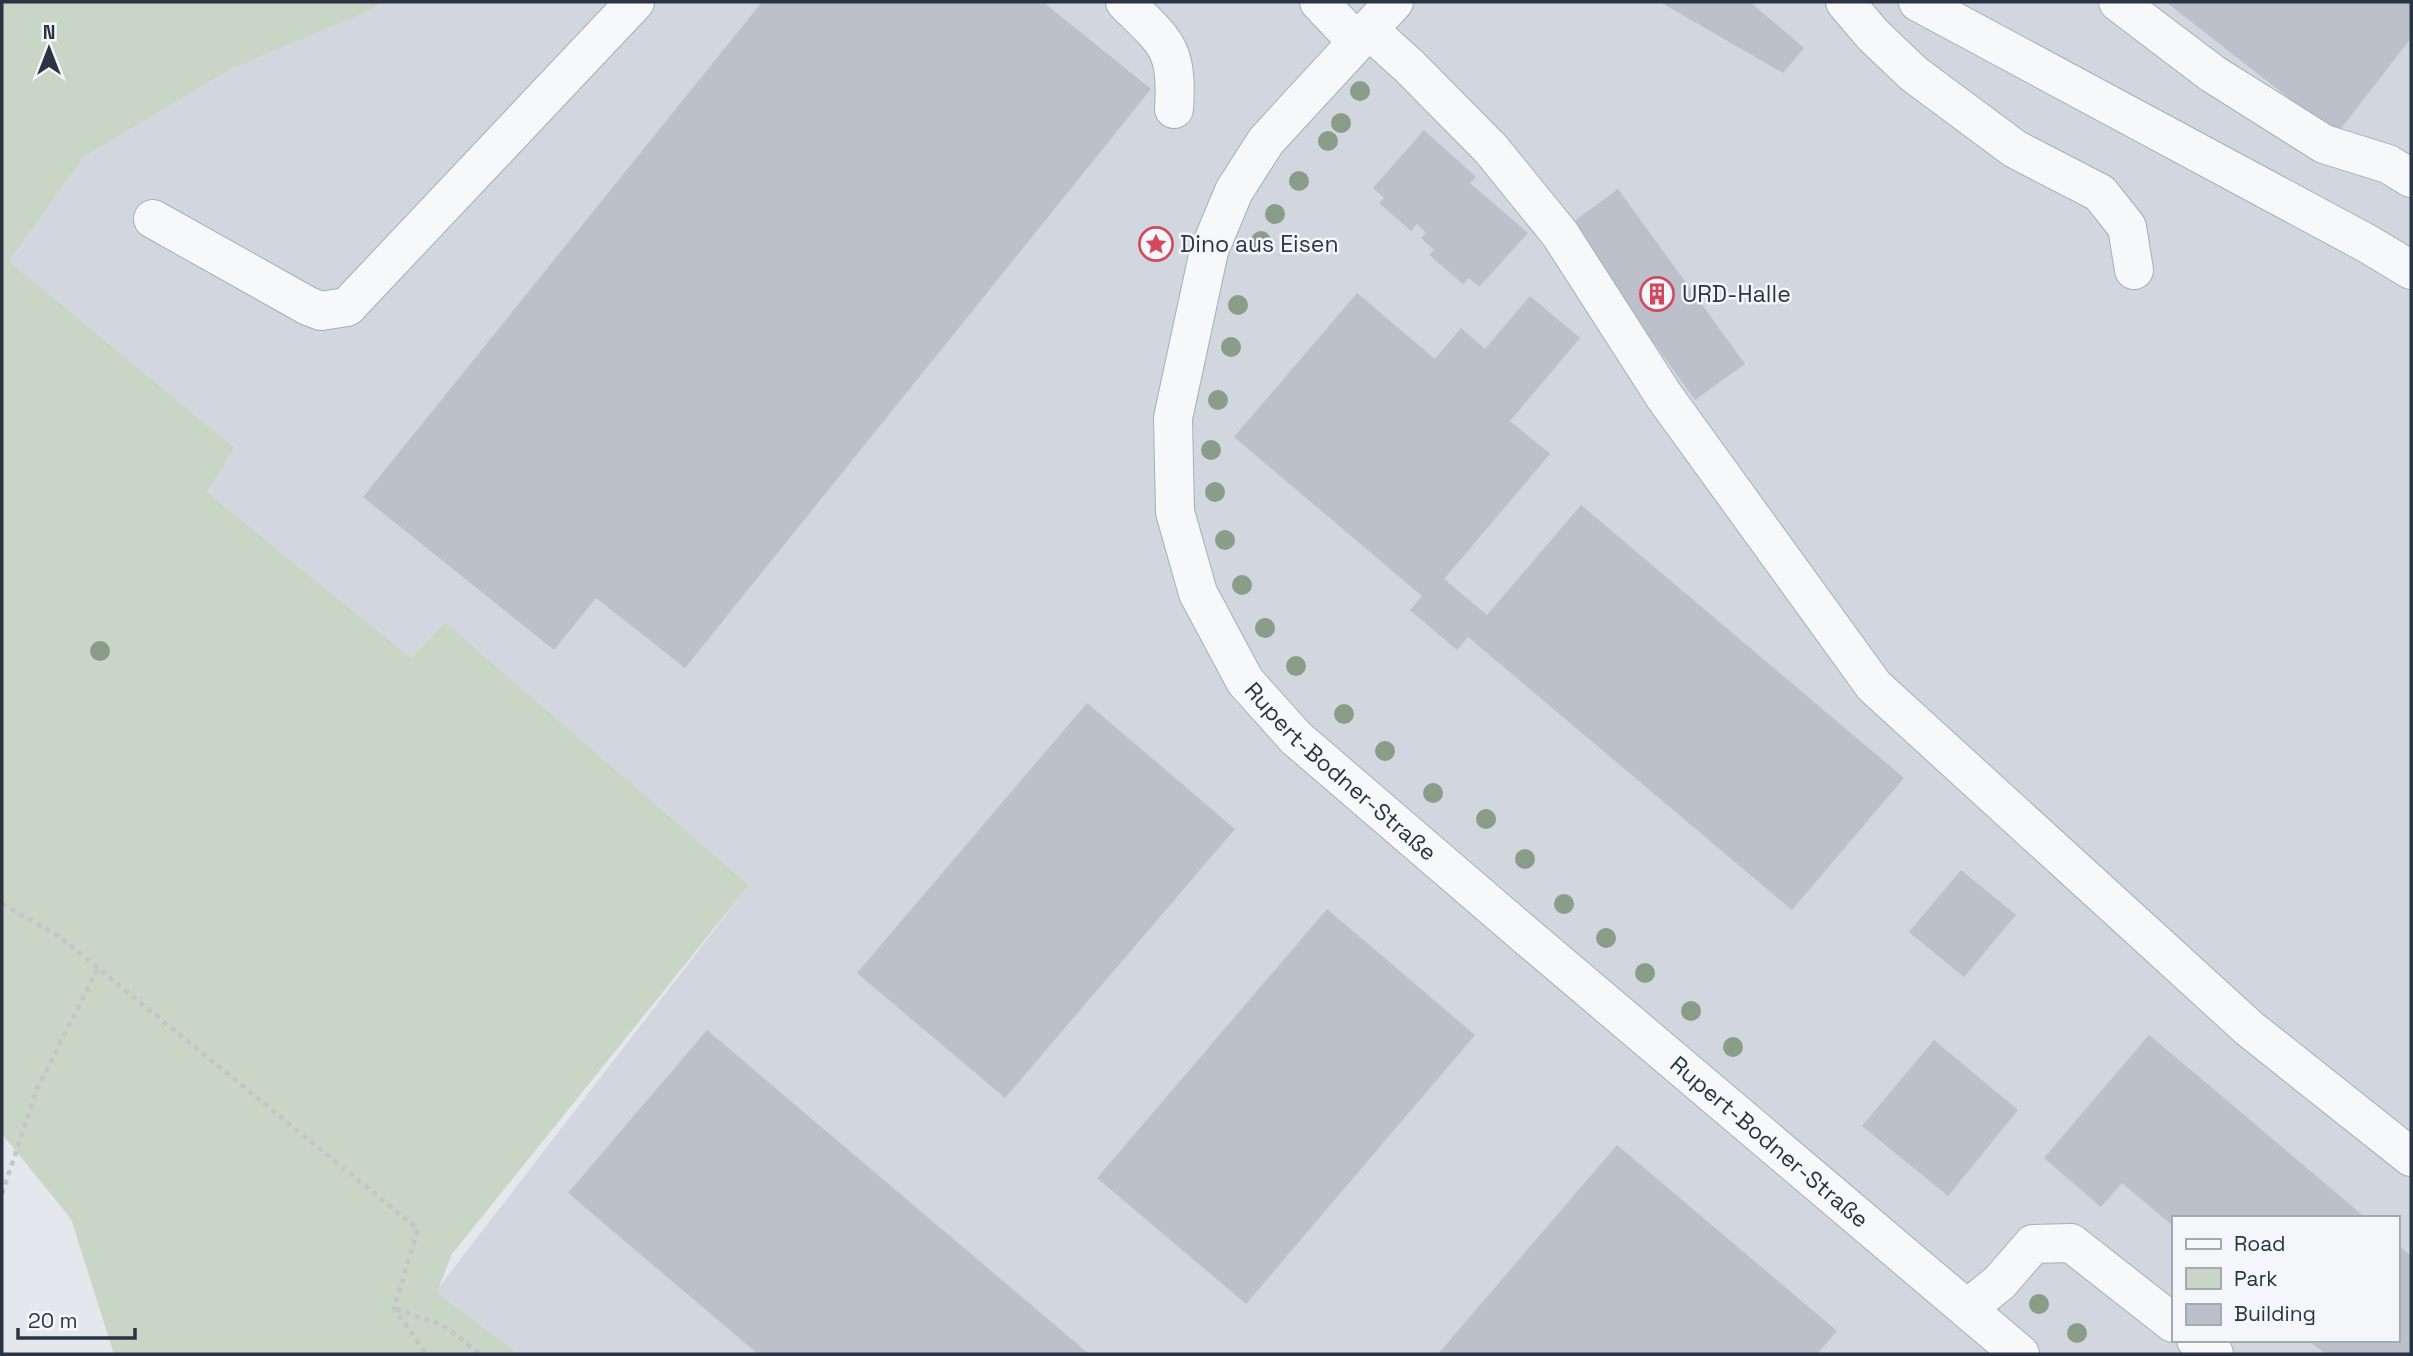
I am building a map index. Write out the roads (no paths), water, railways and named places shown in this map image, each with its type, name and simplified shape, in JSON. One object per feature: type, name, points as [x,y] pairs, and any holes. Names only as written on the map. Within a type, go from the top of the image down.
[{"type":"street","points":[[153,219],[308,306],[321,311],[347,307],[635,2]]},
{"type":"street","points":[[1125,2],[1163,40],[1169,50],[1175,88],[1174,109]]},
{"type":"street","points":[[1319,2],[1363,36],[1409,66],[1491,149],[1560,234],[1664,396],[1874,686],[2250,1029],[2411,1157]]},
{"type":"street","name":"Rupert-Bodner-Straße","points":[[1394,2],[1266,141],[1234,191],[1209,251],[1173,418],[1175,512],[1198,593],[1245,681],[1296,738],[2020,1354]]},
{"type":"street","points":[[1845,2],[1873,35],[1914,74],[2015,149],[2100,193],[2127,227],[2134,270]]},
{"type":"street","points":[[1918,2],[2368,244],[2411,270]]},
{"type":"street","points":[[2118,2],[2213,74],[2324,144],[2406,164]]},
{"type":"street","points":[[1967,1309],[2000,1282],[2034,1244],[2071,1243],[2172,1322]]},
{"type":"street","points":[[2199,1342],[2214,1354]]},
{"type":"place","name":"Dino aus Eisen","points":[[1156,244]]},
{"type":"place","name":"URD-Halle","points":[[1657,294]]}]
